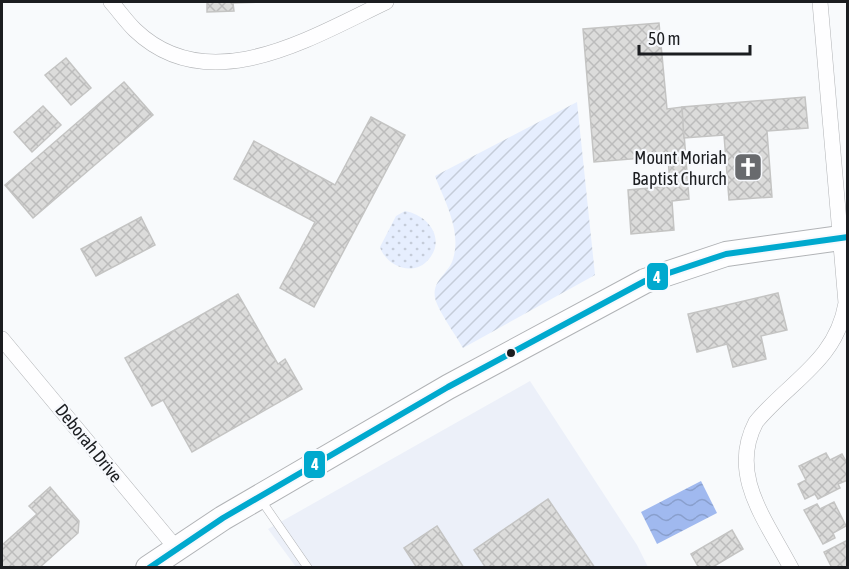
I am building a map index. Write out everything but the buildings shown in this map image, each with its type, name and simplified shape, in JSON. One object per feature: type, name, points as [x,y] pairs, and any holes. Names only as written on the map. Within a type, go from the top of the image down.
[{"type":"main road","points":[[148,567],[259,497],[448,387],[645,281],[726,254],[844,237]]},
{"type":"street","points":[[111,2],[135,30],[150,41],[183,57],[218,62],[252,59],[297,44],[386,2]]},
{"type":"street","points":[[791,567],[746,480],[745,450],[756,422],[825,354],[836,339],[846,303],[844,237],[820,2]]},
{"type":"street","name":"Deborah Drive","points":[[2,339],[176,548]]},
{"type":"lane","points":[[259,497],[308,567]]},
{"type":"shaded area","points":[[577,102],[595,275],[463,348],[443,316],[435,298],[438,282],[452,262],[455,240],[448,207],[435,176]]},
{"type":"shaded area","points":[[405,211],[427,222],[435,236],[436,243],[434,251],[423,265],[408,269],[388,260],[380,247],[396,216]]},
{"type":"shaded area","points":[[530,381],[637,545],[648,567],[296,567],[268,529]]},
{"type":"water","points":[[701,481],[717,513],[657,544],[641,512]]},
{"type":"transit line","name":"4","points":[[149,568],[223,518],[448,387],[645,281],[726,254],[848,237]]},
{"type":"place","name":"Mount Moriah Baptist Church","points":[[748,167]]}]
